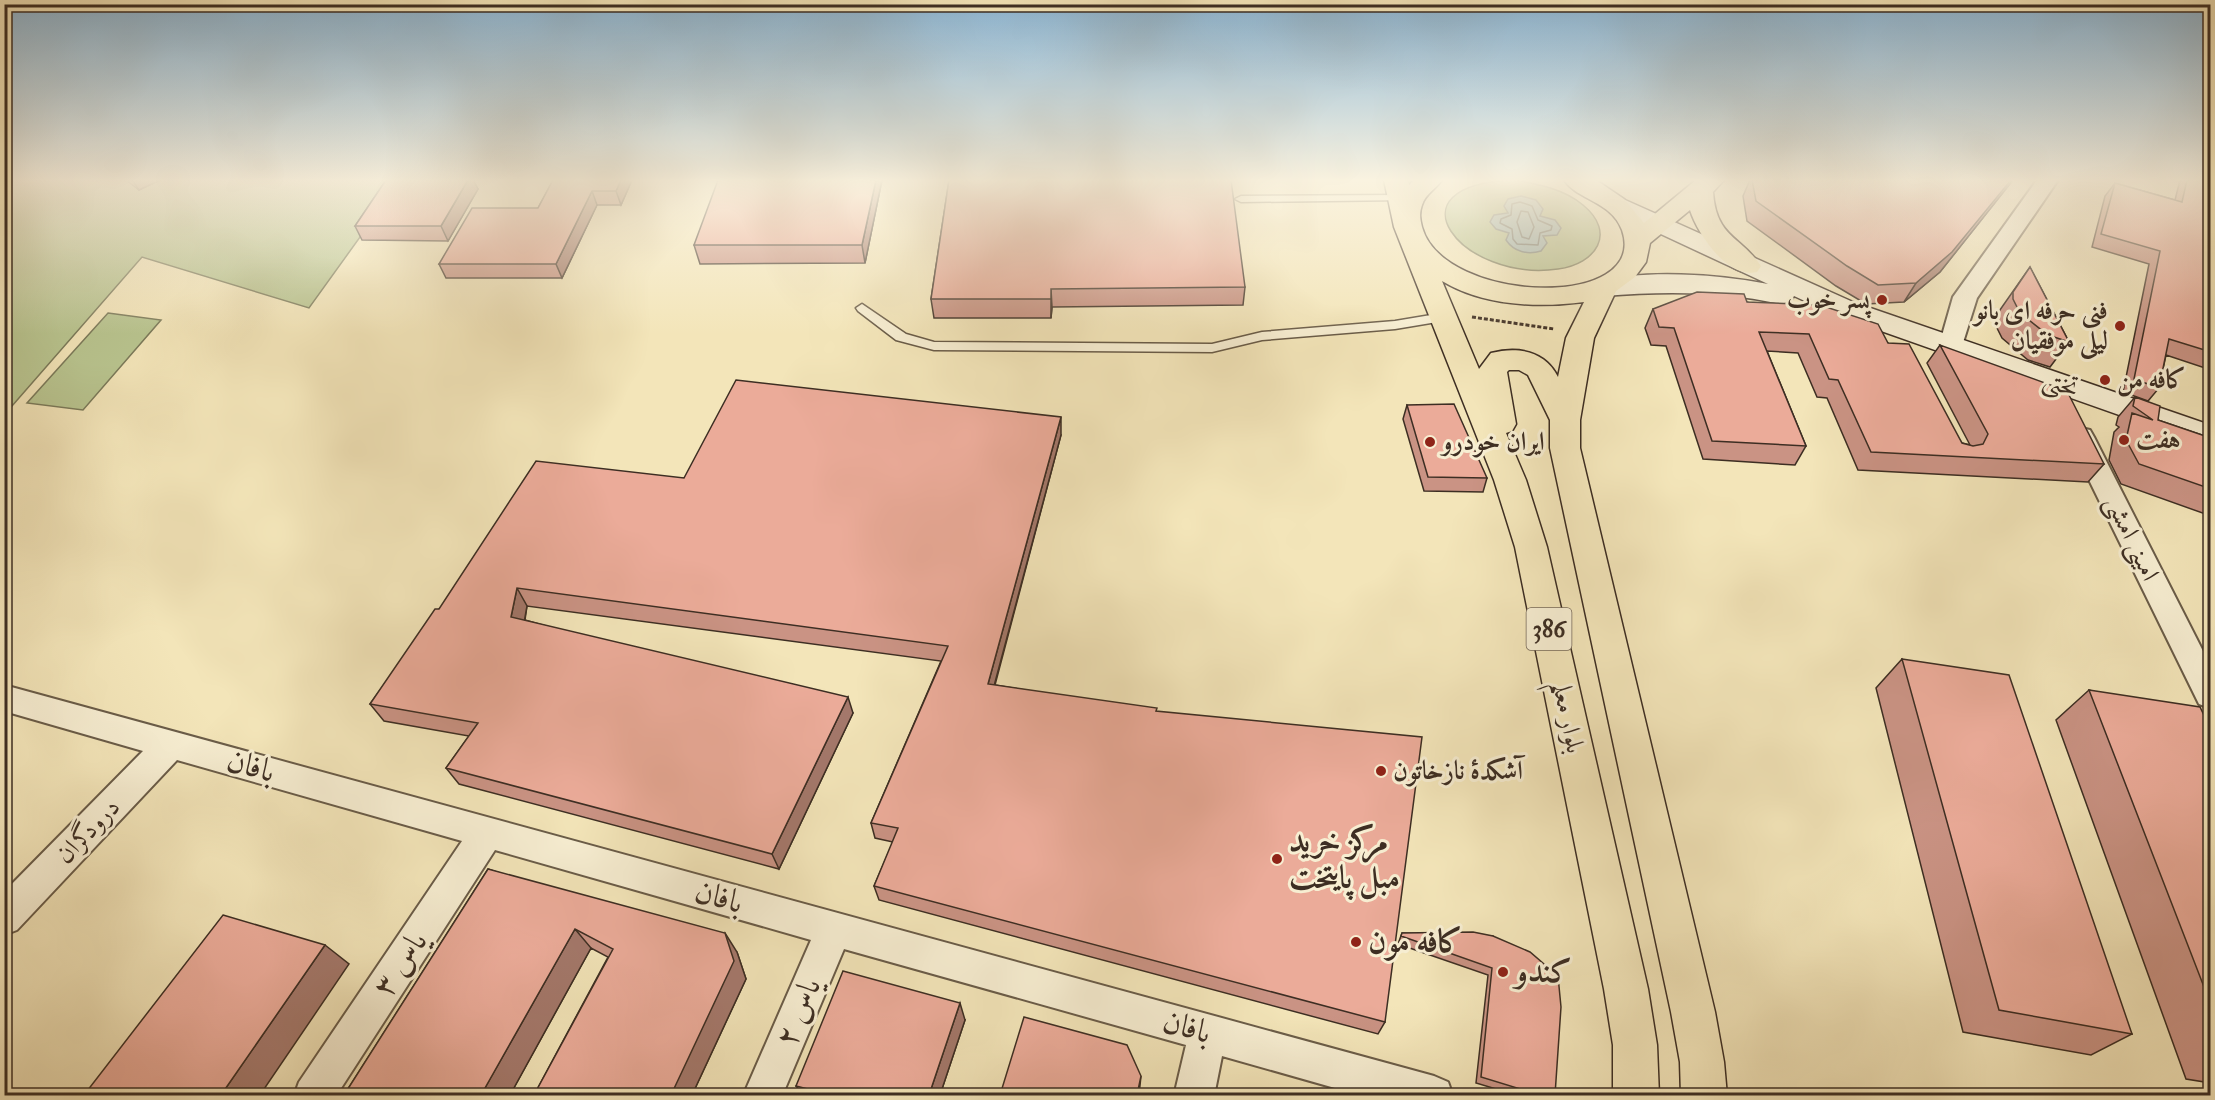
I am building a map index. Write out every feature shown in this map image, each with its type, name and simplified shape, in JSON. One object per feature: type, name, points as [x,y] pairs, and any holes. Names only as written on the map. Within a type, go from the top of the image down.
[{"type":"main road","points":[[1411,231],[1415,245],[1432,262],[1455,277],[1484,289],[1516,296],[1548,299],[1578,296],[1604,288],[1623,275],[1635,259],[1637,241],[1633,231]]},
{"type":"main road","name":"بلوار معلم","points":[[1412,231],[1443,317],[1510,480],[1531,547],[1623,977],[1635,1046],[1636,1095]]},
{"type":"main road","points":[[1637,241],[1648,231]]},
{"type":"main road","name":"تختی","points":[[1675,231],[1843,308],[2211,436]]},
{"type":"main road","points":[[1713,231],[1726,249],[1748,266]]},
{"type":"main road","name":"تختی","points":[[1604,288],[1664,282],[1744,286],[1843,308]]},
{"type":"main road","name":"386","points":[[1604,288],[1580,338],[1565,420],[1564,448],[1693,1012],[1702,1062],[1704,1095]]},
{"type":"main road","points":[[1510,480],[1492,371],[1501,360],[1525,360],[1540,369],[1565,420]]},
{"type":"street","points":[[1951,346],[1965,297],[2012,231]]},
{"type":"street","points":[[1893,326],[1910,358]]},
{"type":"street","name":"امینی امشی","points":[[2054,382],[2211,695]]},
{"type":"street","name":"بافان","points":[[5,699],[1434,1095]]},
{"type":"street","name":"درودگران","points":[[4,918],[171,744]]},
{"type":"street","name":"یاس ۳","points":[[313,1095],[488,832]]},
{"type":"street","name":"یاس ۲","points":[[762,1095],[834,929]]},
{"type":"street","points":[[1194,1095],[1208,1032]]},
{"type":"lane","points":[[862,308],[901,337],[934,346],[1212,348],[1262,336],[1395,325],[1443,317]]},
{"type":"path","points":[[1443,317],[1479,318],[1554,328],[1580,338]]},
{"type":"green space","points":[[5,231],[364,231],[309,308],[142,257],[5,414]]},
{"type":"green space","points":[[1451,231],[1600,231],[1598,246],[1592,254],[1583,261],[1558,269],[1523,269],[1492,262],[1467,248]]},
{"type":"green space","points":[[108,313],[161,320],[83,410],[27,403]]},
{"type":"water","points":[[1504,231],[1559,231],[1557,235],[1543,236],[1547,243],[1541,251],[1531,253],[1517,250],[1509,244],[1506,240],[1509,233]]},
{"type":"building","points":[[458,231],[572,231],[556,264],[439,264]]},
{"type":"building","points":[[699,231],[865,231],[862,245],[694,245]]},
{"type":"building","points":[[941,231],[1238,231],[1245,287],[1051,289],[1051,299],[931,299]]},
{"type":"building","points":[[1798,231],[1969,231],[1952,252],[1916,283],[1878,285]]},
{"type":"building","points":[[2102,231],[2211,231],[2211,352],[2169,339],[2159,388],[2134,379],[2160,251],[2101,234]]},
{"type":"building","points":[[2030,267],[2069,342],[2048,335],[2020,313],[2013,299],[2013,292]]},
{"type":"building","points":[[1697,292],[1744,294],[1747,302],[1820,305],[1878,324],[1888,343],[1909,344],[1962,443],[1973,446],[1983,444],[1988,434],[1940,345],[2067,391],[2104,464],[1871,452],[1838,380],[1829,379],[1809,334],[1759,332],[1806,446],[1712,441],[1674,328],[1659,327],[1653,309]]},
{"type":"building","points":[[736,380],[1061,417],[988,684],[1157,708],[1156,711],[1422,737],[1385,1022],[874,886],[898,828],[871,823],[948,646],[517,588],[511,617],[848,697],[772,854],[446,768],[478,723],[370,704],[435,609],[439,609],[536,461],[684,478]]},
{"type":"building","points":[[2135,397],[2160,406],[2158,420],[2211,438],[2211,489],[2139,464],[2126,440],[2132,413],[2153,420],[2133,406]]},
{"type":"building","points":[[1454,404],[1487,478],[1428,477],[1407,405]]},
{"type":"building","points":[[1902,659],[2009,675],[2132,1034],[1999,1010]]},
{"type":"building","points":[[2089,690],[2200,707],[2211,730],[2211,1005]]},
{"type":"building","points":[[488,869],[725,933],[734,961],[671,1095],[534,1095],[613,949],[575,929],[481,1095],[344,1095]]},
{"type":"building","points":[[223,915],[325,945],[221,1095],[84,1095]]},
{"type":"building","points":[[1473,932],[1493,936],[1530,952],[1558,976],[1561,1007],[1555,1095],[1540,1095],[1481,1077],[1492,968],[1401,936],[1402,933]]},
{"type":"building","points":[[843,971],[960,1003],[929,1095],[831,1095],[796,1086]]},
{"type":"building","points":[[1024,1017],[1127,1045],[1141,1076],[1137,1095],[1000,1095]]},
{"type":"place","name":"پسر خوب","points":[[1882,300]]},
{"type":"place","name":"فنی حرفه ای بانو لیلی موفقیان","points":[[2120,326]]},
{"type":"place","name":"کافه من","points":[[2105,380]]},
{"type":"place","name":"هفت","points":[[2124,440]]},
{"type":"place","name":"ایران خودرو","points":[[1430,442]]},
{"type":"place","name":"آشکدهٔ نازخاتون","points":[[1381,771]]},
{"type":"place","name":"مرکز خرید مبل پایتخت","points":[[1277,859]]},
{"type":"place","name":"کافه مون","points":[[1356,942]]},
{"type":"place","name":"کندو","points":[[1503,972]]}]
